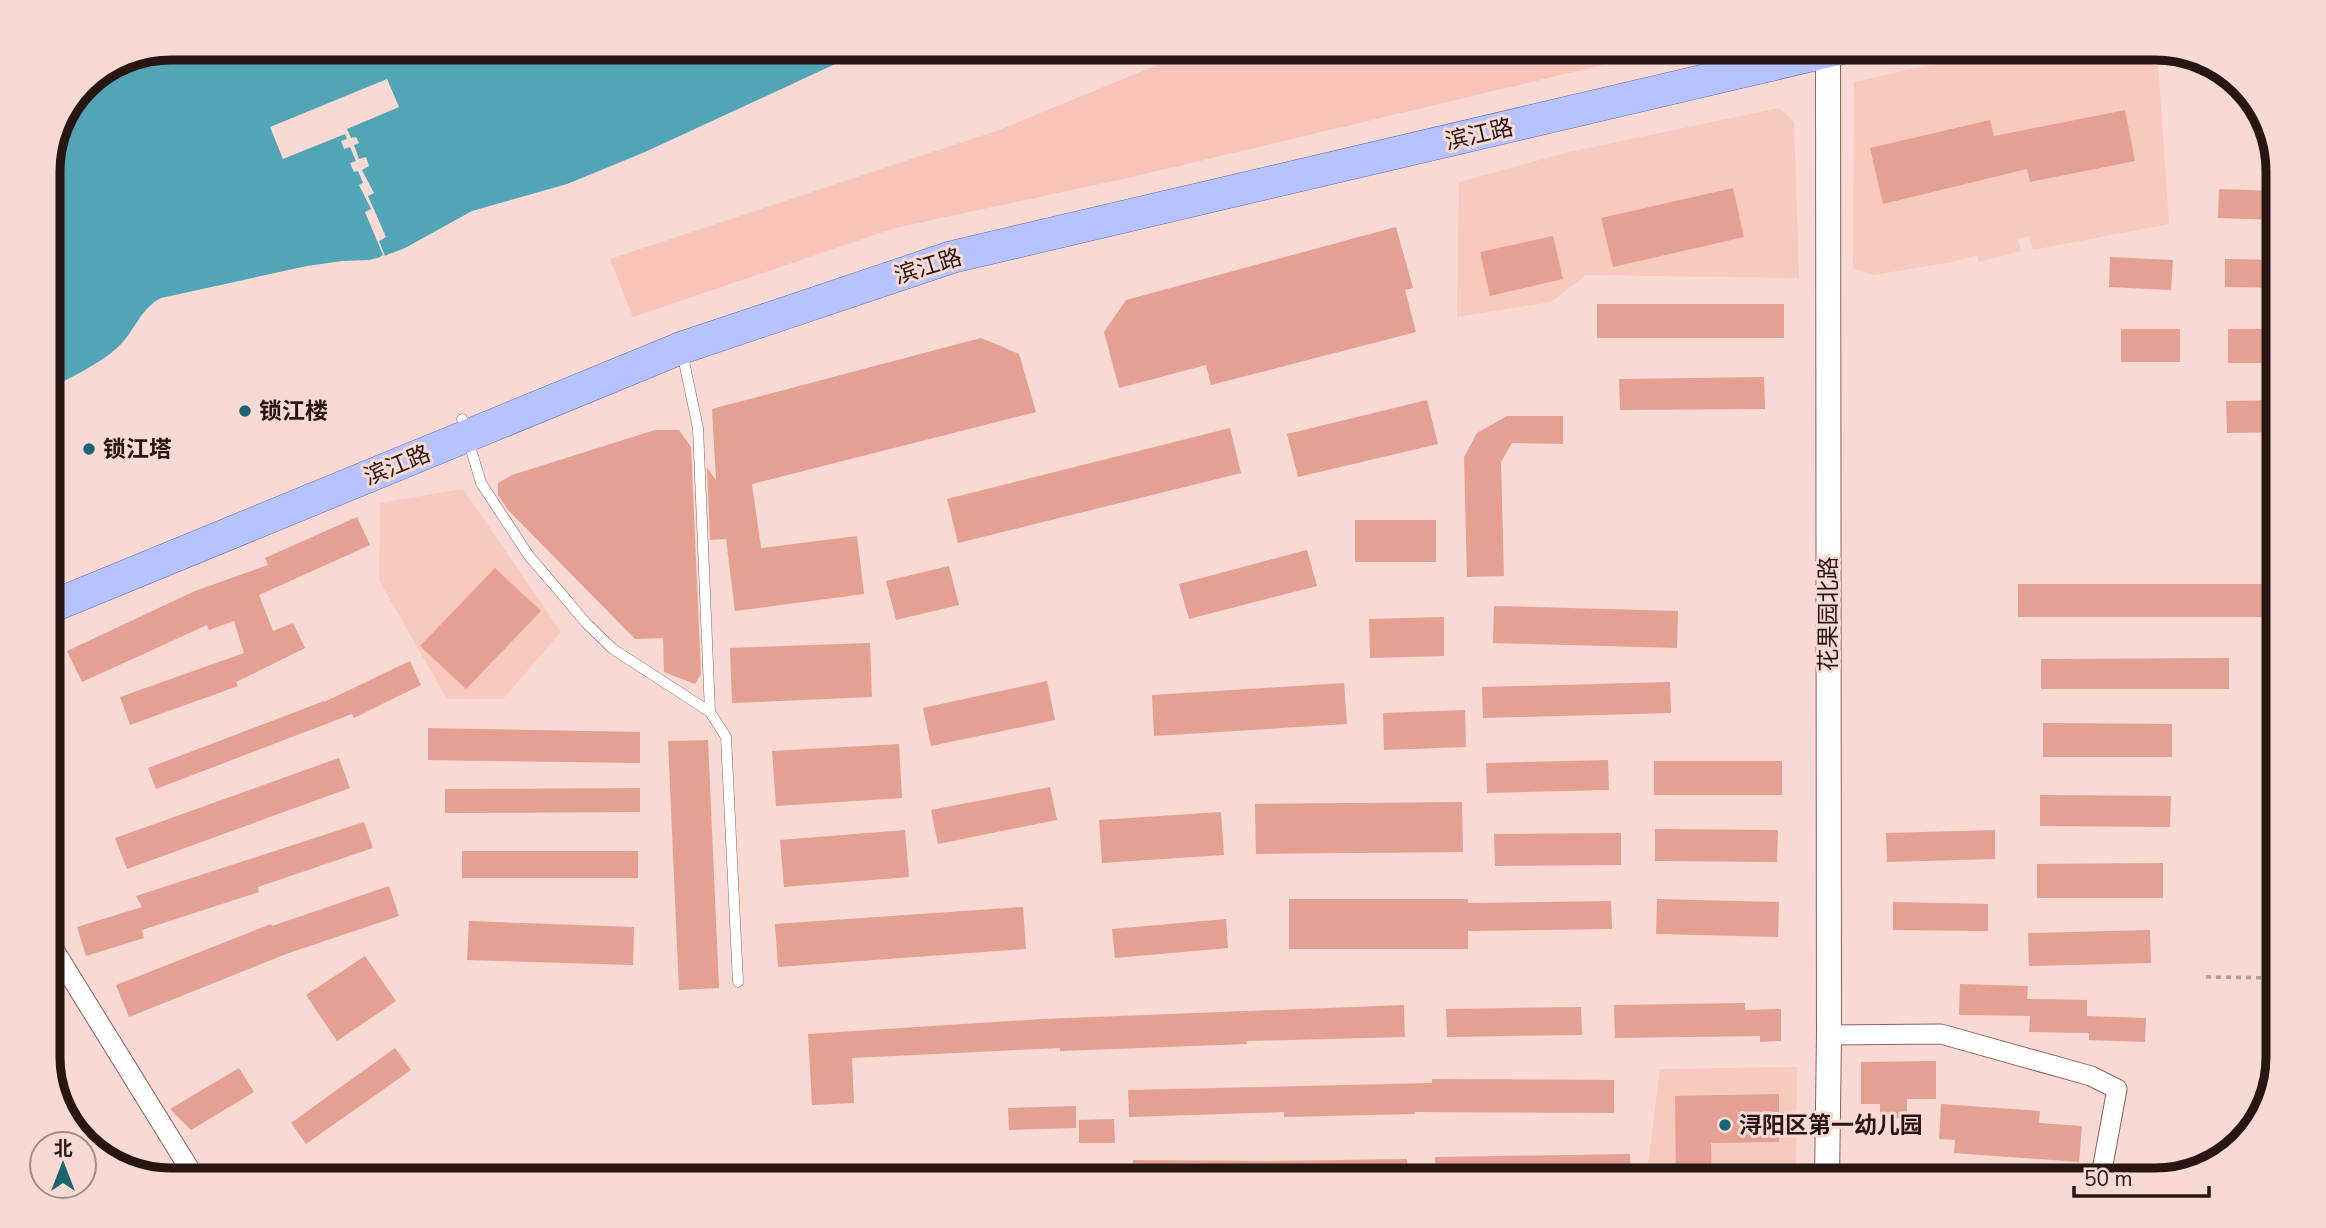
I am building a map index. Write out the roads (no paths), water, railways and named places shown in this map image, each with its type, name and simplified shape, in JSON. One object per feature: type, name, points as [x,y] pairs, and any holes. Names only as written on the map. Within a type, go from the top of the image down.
[{"type":"main road","name":"滨江路","points":[[60,584],[675,331],[947,240],[1716,60]]},
{"type":"main road","name":"滨江路","points":[[60,603],[681,348],[952,257],[1787,60]]},
{"type":"street","name":"花果园北路","points":[[1827,1168],[1834,60]]},
{"type":"street","points":[[60,959],[189,1168]]},
{"type":"street","points":[[1829,1035],[1941,1034],[2091,1076],[2117,1089],[2102,1168]]},
{"type":"lane","points":[[681,348],[698,429],[710,712]]},
{"type":"lane","points":[[463,419],[481,483],[529,555],[586,623],[612,649],[710,712],[726,737],[738,982]]},
{"type":"water","points":[[170,60],[844,60],[645,152],[567,184],[472,211],[385,256],[307,266],[161,298],[148,308],[124,341],[93,365],[60,383],[60,163],[68,128],[78,109],[92,92],[109,78],[128,68]]},
{"type":"place","name":"锁江楼","points":[[245,411]]},
{"type":"place","name":"锁江塔","points":[[89,449]]},
{"type":"place","name":"浔阳区第一幼儿园","points":[[1725,1125]]}]
